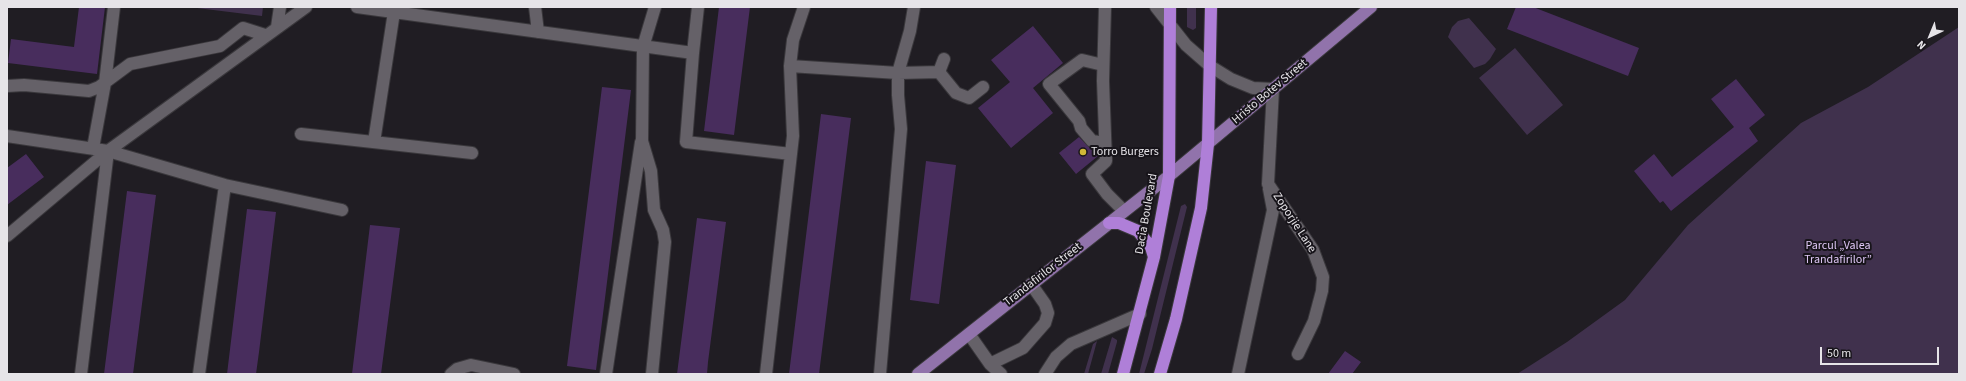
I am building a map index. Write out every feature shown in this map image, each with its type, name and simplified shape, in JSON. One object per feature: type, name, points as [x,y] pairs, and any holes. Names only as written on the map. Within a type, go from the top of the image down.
[{"type":"highway","name":"Dacia Boulevard","points":[[1123,374],[1154,257],[1169,176],[1170,7]]},
{"type":"highway","points":[[1160,374],[1176,319],[1201,208],[1208,144],[1211,7]]},
{"type":"highway","points":[[1109,223],[1119,223],[1138,231],[1151,247],[1154,257]]},
{"type":"main road","name":"Hristo Botev Street","points":[[1169,176],[1371,7]]},
{"type":"main road","name":"Trandafirilor Street","points":[[918,374],[1169,176]]},
{"type":"street","points":[[93,148],[105,83],[114,7]]},
{"type":"street","points":[[276,27],[280,7]]},
{"type":"street","points":[[7,236],[108,151],[276,27],[306,7]]},
{"type":"street","points":[[357,7],[693,53]]},
{"type":"street","points":[[535,7],[538,32]]},
{"type":"street","points":[[606,374],[642,141],[643,47],[655,7]]},
{"type":"street","points":[[698,7],[686,142],[791,154]]},
{"type":"street","points":[[766,374],[794,136],[790,66],[793,40],[804,7]]},
{"type":"street","points":[[880,374],[901,129],[898,73],[910,31],[914,7]]},
{"type":"street","points":[[1105,7],[1103,65],[1106,161],[1092,174],[1107,194],[1124,211]]},
{"type":"street","points":[[1156,7],[1186,45],[1210,66],[1231,79],[1253,88],[1273,89]]},
{"type":"street","points":[[374,142],[394,12]]},
{"type":"street","points":[[7,86],[24,85],[89,90],[99,87],[130,64],[220,46],[242,28],[265,36]]},
{"type":"street","points":[[939,72],[944,59]]},
{"type":"street","points":[[1103,65],[1082,60],[1049,84],[1079,121],[1081,128],[1092,141],[1105,143]]},
{"type":"street","points":[[790,66],[898,73],[939,72]]},
{"type":"street","points":[[939,72],[956,93],[969,98],[983,87]]},
{"type":"street","name":"Zoporjie Lane","points":[[1273,89],[1268,184],[1313,250],[1322,277],[1322,291],[1314,321],[1298,354]]},
{"type":"street","points":[[301,134],[472,153]]},
{"type":"street","points":[[7,136],[108,151],[225,186],[342,210]]},
{"type":"street","points":[[642,141],[651,171],[654,210],[663,230],[665,242],[652,374]]},
{"type":"street","points":[[82,374],[108,151]]},
{"type":"street","points":[[1238,374],[1273,210],[1268,184]]},
{"type":"street","points":[[199,374],[225,186]]},
{"type":"street","points":[[990,364],[1023,348],[1045,323],[1048,313],[1045,304],[1031,284]]},
{"type":"street","points":[[1045,374],[1056,357],[1071,344],[1140,314]]},
{"type":"street","points":[[969,334],[990,364],[1001,374]]},
{"type":"street","points":[[451,374],[457,369],[471,365],[514,374]]},
{"type":"green space","points":[[189,7],[263,7],[262,16]]},
{"type":"green space","points":[[1187,7],[1196,7],[1196,28],[1193,30],[1187,27]]},
{"type":"green space","points":[[1469,18],[1496,49],[1485,64],[1474,68],[1448,37],[1452,27],[1458,21]]},
{"type":"green space","name":"Parcul „Valea Trandafirilor”","points":[[1959,27],[1959,374],[1517,374],[1567,342],[1625,300],[1688,225],[1801,123],[1868,87]]},
{"type":"green space","points":[[1515,48],[1563,105],[1527,135],[1479,78]]},
{"type":"green space","points":[[1185,204],[1187,207],[1152,349],[1144,374],[1139,374],[1181,206]]},
{"type":"green space","points":[[1112,337],[1117,340],[1117,342],[1108,374],[1101,374]]},
{"type":"green space","points":[[1097,341],[1088,374],[1084,374],[1093,344]]},
{"type":"building","points":[[79,7],[105,7],[97,74],[8,63],[11,39],[74,47]]},
{"type":"building","points":[[719,7],[750,7],[734,135],[704,131]]},
{"type":"building","points":[[1516,7],[1533,7],[1639,48],[1628,76],[1507,29]]},
{"type":"building","points":[[1033,26],[1063,63],[1033,88],[1053,113],[1011,148],[978,108],[1010,82],[991,60]]},
{"type":"building","points":[[1736,79],[1765,115],[1749,128],[1758,141],[1671,211],[1663,201],[1660,203],[1634,171],[1654,154],[1672,177],[1734,127],[1711,99]]},
{"type":"building","points":[[602,87],[631,90],[596,370],[567,366]]},
{"type":"building","points":[[821,114],[851,118],[819,374],[789,374]]},
{"type":"building","points":[[1079,137],[1098,156],[1076,174],[1059,153]]},
{"type":"building","points":[[26,154],[44,177],[7,205],[7,168]]},
{"type":"building","points":[[926,161],[956,165],[939,304],[910,300]]},
{"type":"building","points":[[127,191],[156,195],[133,374],[104,374]]},
{"type":"building","points":[[247,209],[276,212],[256,374],[227,374]]},
{"type":"building","points":[[697,218],[726,222],[707,374],[677,374]]},
{"type":"building","points":[[370,225],[400,228],[381,374],[352,374]]},
{"type":"building","points":[[1345,351],[1361,362],[1352,374],[1328,374]]},
{"type":"place","name":"Torro Burgers","points":[[1083,152]]}]
